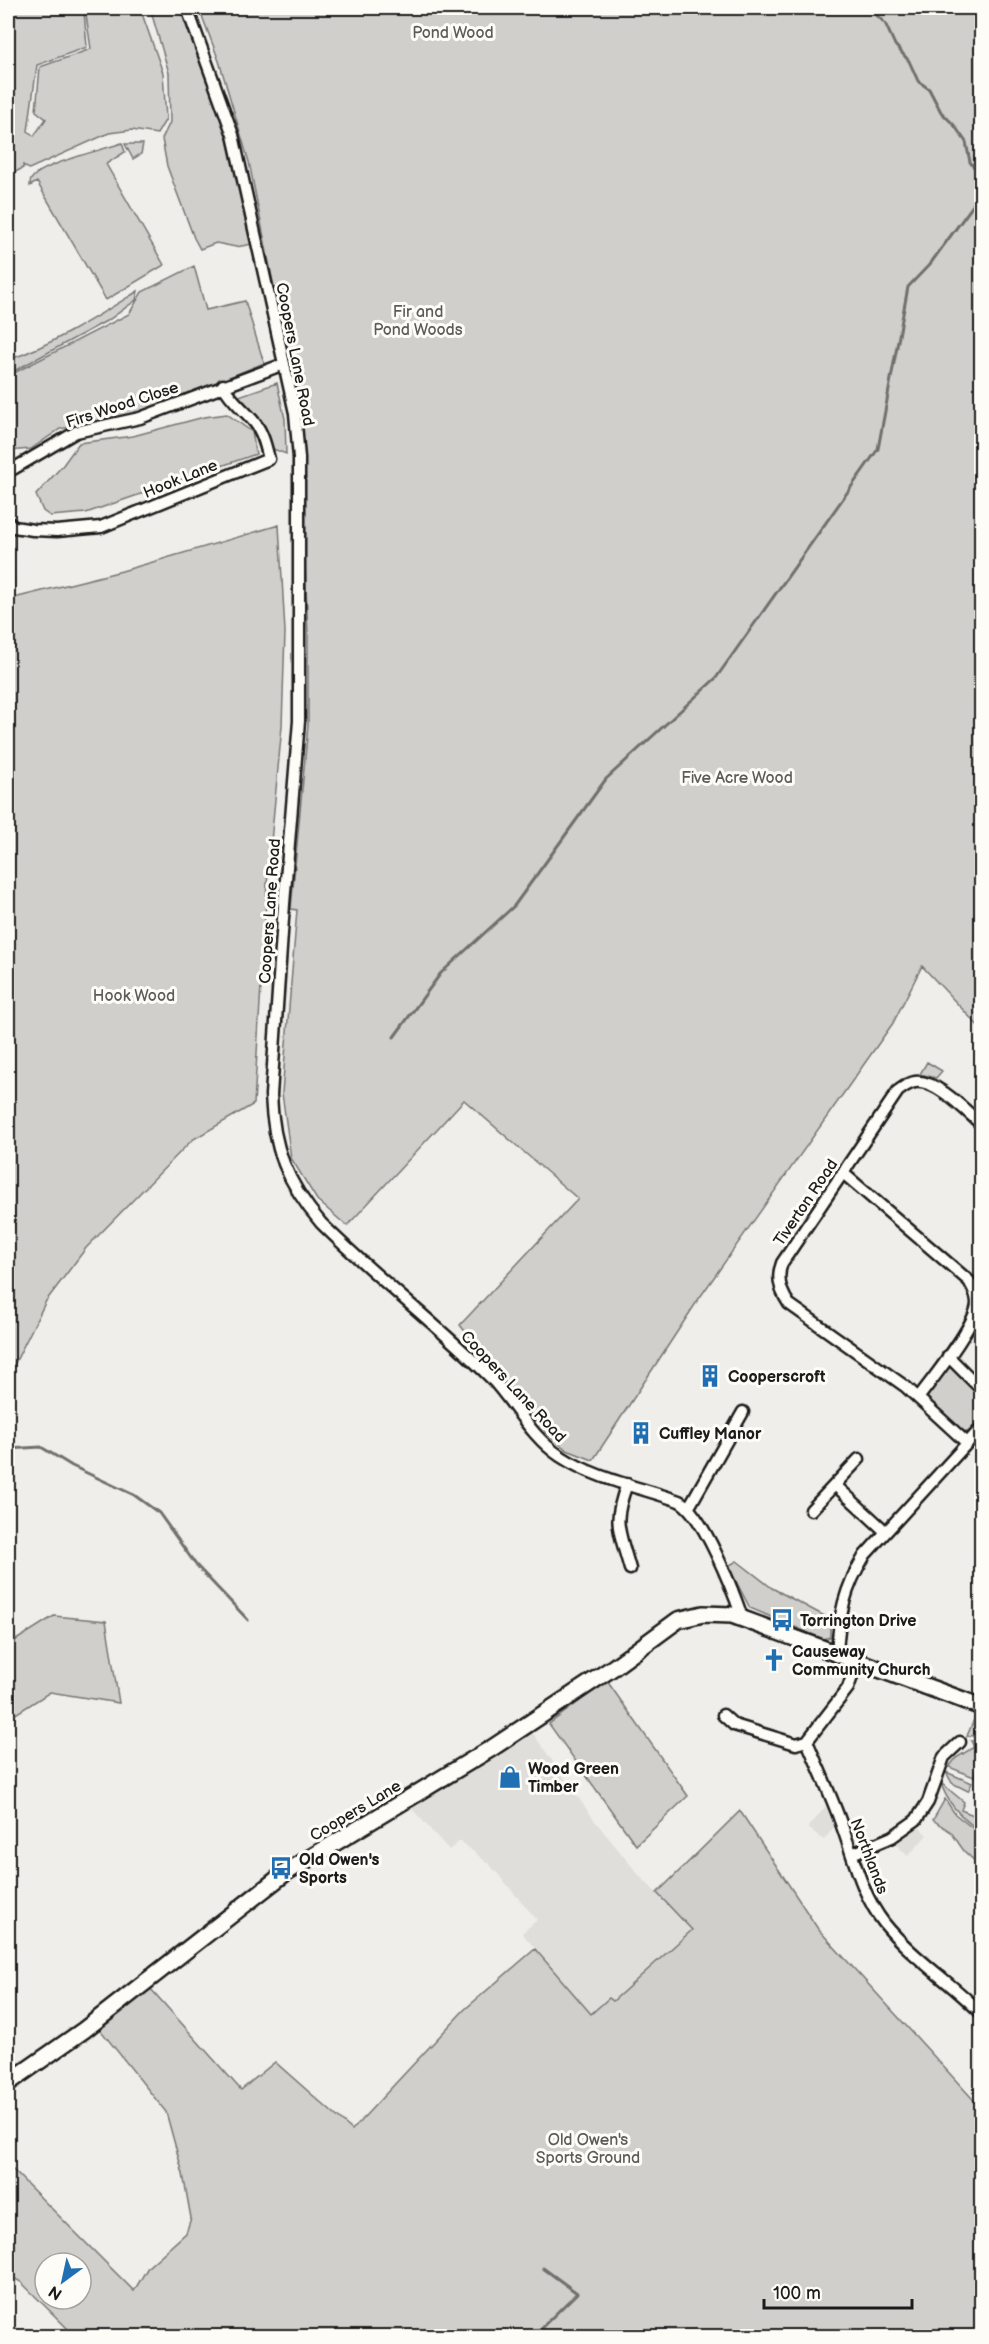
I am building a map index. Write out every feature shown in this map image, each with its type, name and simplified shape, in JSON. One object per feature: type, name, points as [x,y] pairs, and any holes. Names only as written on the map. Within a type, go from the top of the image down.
[{"type":"main road","name":"Coopers Lane","points":[[8,2083],[84,2030],[285,1873],[492,1748],[614,1667],[678,1620],[703,1614],[722,1613],[742,1617],[981,1707]]},
{"type":"street","name":"Coopers Lane Road","points":[[187,8],[233,135],[296,413],[299,458],[299,721],[271,1095],[272,1119],[278,1148],[291,1183],[321,1223],[477,1365],[540,1439],[571,1463],[679,1501],[688,1507]]},
{"type":"street","name":"Firs Wood Close","points":[[8,470],[76,432],[140,418],[284,363]]},
{"type":"street","name":"Hook Lane","points":[[11,525],[57,531],[101,526],[269,459],[256,424],[229,397],[223,385]]},
{"type":"street","name":"Tiverton Road","points":[[967,1443],[919,1397],[798,1310],[782,1295],[778,1278],[782,1263],[898,1091],[908,1084],[927,1082],[940,1090],[981,1125]]},
{"type":"street","points":[[843,1173],[969,1281],[975,1292],[975,1313],[972,1322],[919,1397]]},
{"type":"street","points":[[948,1356],[981,1390]]},
{"type":"street","points":[[742,1617],[701,1524],[688,1507],[743,1412]]},
{"type":"street","points":[[837,1654],[839,1617],[848,1586],[865,1555],[981,1427]]},
{"type":"street","points":[[812,1510],[859,1459]]},
{"type":"street","points":[[627,1484],[618,1513],[617,1527],[630,1569]]},
{"type":"street","points":[[835,1485],[885,1531]]},
{"type":"street","points":[[723,1715],[734,1725],[796,1744],[807,1741],[848,1688],[857,1662]]},
{"type":"street","name":"Northlands","points":[[807,1741],[832,1801],[862,1885],[883,1922],[919,1958],[981,2013]]},
{"type":"street","points":[[852,1854],[892,1837],[916,1820],[928,1803],[944,1757],[960,1742]]},
{"type":"shaded area","points":[[532,1732],[595,1821],[639,1875],[692,1930],[612,2001],[609,1999],[591,2014],[522,1933],[537,1920],[489,1864],[460,1841],[449,1850],[412,1809],[416,1801]]},
{"type":"shaded area","points":[[826,1806],[834,1827],[824,1840],[808,1828]]},
{"type":"shaded area","points":[[917,1825],[927,1835],[908,1856],[894,1843]]},
{"type":"green space","points":[[8,8],[78,8],[84,12],[87,47],[37,65],[28,131],[34,136],[46,119],[36,111],[40,67],[91,49],[85,8],[140,8],[163,73],[166,119],[157,134],[132,130],[109,133],[29,169],[23,165],[23,168],[8,176]]},
{"type":"green space","points":[[150,8],[180,8],[229,136],[253,244],[236,247],[216,243],[200,249],[194,238],[167,166],[162,139],[170,122],[169,73]]},
{"type":"green space","points":[[199,8],[981,8],[981,1029],[922,966],[893,1023],[698,1300],[593,1460],[567,1450],[548,1435],[460,1325],[578,1199],[464,1100],[347,1226],[317,1200],[291,1158],[282,1093],[297,910],[291,909],[308,725],[308,636],[299,413],[249,162],[219,61]]},
{"type":"green space","points":[[122,143],[125,152],[106,164],[164,265],[106,300],[37,182],[30,186],[30,182],[39,172],[49,167]]},
{"type":"green space","points":[[125,144],[143,144],[141,154],[133,159]]},
{"type":"green space","points":[[194,266],[206,310],[245,301],[264,363],[140,414],[60,429],[31,449],[8,451],[8,376],[129,314],[142,292]]},
{"type":"green space","points":[[138,291],[136,300],[110,319],[14,371],[12,368],[8,370],[8,360],[58,338]]},
{"type":"green space","points":[[277,383],[285,419],[286,454],[273,449],[261,420],[239,396]]},
{"type":"green space","points":[[227,414],[252,432],[256,454],[86,513],[50,516],[43,511],[36,495],[79,443],[133,436],[204,417]]},
{"type":"green space","name":"Hook Wood","points":[[279,525],[285,632],[282,726],[267,884],[254,1104],[192,1140],[86,1248],[46,1301],[12,1369],[8,1372],[8,532],[13,532],[14,598],[122,571]]},
{"type":"green space","points":[[927,1062],[942,1071],[936,1078],[920,1074]]},
{"type":"green space","points":[[949,1365],[953,1366],[981,1396],[981,1419],[968,1432],[962,1433],[927,1398]]},
{"type":"green space","points":[[737,1561],[772,1588],[830,1619],[830,1637],[823,1639],[750,1608],[728,1566]]},
{"type":"green space","points":[[54,1616],[106,1621],[119,1703],[50,1692],[8,1719],[8,1645]]},
{"type":"green space","points":[[607,1681],[688,1796],[636,1845],[549,1724]]},
{"type":"green space","points":[[976,1715],[981,1717],[981,1735],[967,1736]]},
{"type":"green space","points":[[971,1741],[981,1741],[981,1757],[974,1777],[949,1767],[956,1758],[974,1747]]},
{"type":"green space","points":[[946,1772],[972,1783],[968,1791],[952,1783]]},
{"type":"green space","points":[[941,1783],[964,1802],[961,1810],[981,1818],[981,1832],[957,1811],[947,1798]]},
{"type":"green space","points":[[945,1799],[955,1814],[981,1835],[981,1867],[964,1851],[951,1832],[933,1820]]},
{"type":"green space","name":"Old Owen's Sports Ground","points":[[740,1811],[818,1929],[981,2108],[981,2336],[75,2336],[50,2311],[93,2311],[93,2251],[33,2251],[33,2294],[21,2282],[8,2275],[8,2165],[134,2291],[148,2267],[186,2233],[191,2218],[183,2174],[166,2112],[98,2027],[150,1988],[241,2090],[275,2062],[352,2130],[464,2010],[535,1949],[591,2014],[609,1998],[613,2001],[692,1930],[657,1893]]},
{"type":"waterway","points":[[871,8],[885,23],[895,45],[909,61],[918,81],[929,89],[941,112],[966,142],[970,162],[982,177]]},
{"type":"waterway","points":[[394,1037],[441,973],[514,906],[606,779],[716,678],[878,449],[908,287],[930,264],[982,193]]},
{"type":"waterway","points":[[8,1449],[41,1447],[72,1466],[134,1495],[159,1513],[196,1565],[248,1620]]},
{"type":"waterway","points":[[533,2336],[577,2293],[543,2268]]},
{"type":"place","name":"Cooperscroft","points":[[710,1376]]},
{"type":"place","name":"Cuffley Manor","points":[[641,1433]]},
{"type":"place","name":"Torrington Drive","points":[[782,1620]]},
{"type":"place","name":"Causeway Community Church","points":[[774,1660]]},
{"type":"place","name":"Wood Green Timber","points":[[510,1777]]},
{"type":"place","name":"Old Owen's Sports","points":[[281,1868]]},
{"type":"park label","name":"Pond Wood","points":[[453,32]]},
{"type":"park label","name":"Fir and Pond Woods","points":[[418,320]]},
{"type":"park label","name":"Five Acre Wood","points":[[737,777]]}]
